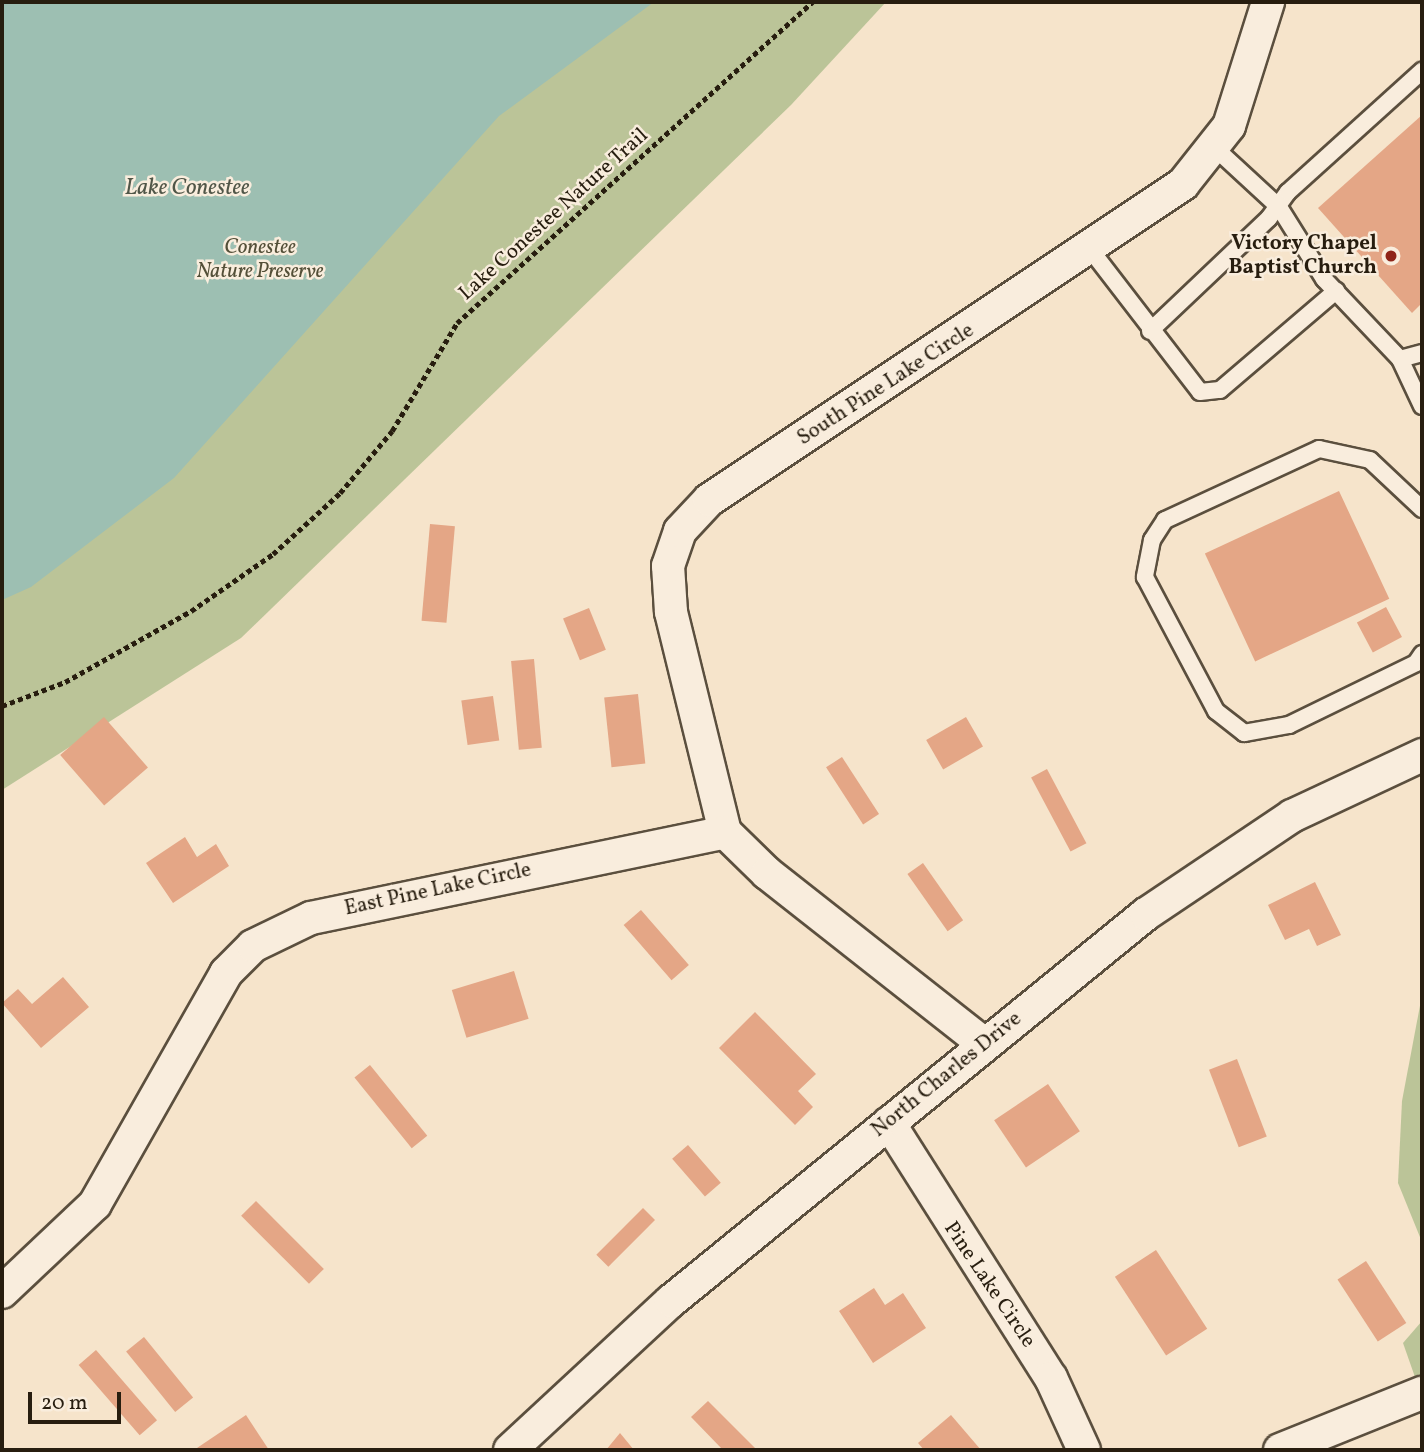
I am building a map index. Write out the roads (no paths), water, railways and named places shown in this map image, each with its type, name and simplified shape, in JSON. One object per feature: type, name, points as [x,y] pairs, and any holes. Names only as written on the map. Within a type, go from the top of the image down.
[{"type":"street","name":"South Pine Lake Circle","points":[[725,832],[671,612],[668,566],[680,531],[709,500],[1090,249],[1183,184],[1215,148],[1244,92],[1268,2]]},
{"type":"street","name":"North Charles Drive","points":[[510,1450],[671,1301],[984,1044],[1237,849],[1422,755]]},
{"type":"street","points":[[725,832],[766,873],[984,1044]]},
{"type":"street","name":"East Pine Lake Circle","points":[[2,1292],[95,1204],[226,974],[253,946],[311,918],[725,832]]},
{"type":"street","name":"Pine Lake Circle","points":[[888,1123],[1051,1378],[1084,1450]]},
{"type":"street","points":[[1280,1450],[1422,1393]]},
{"type":"lane","points":[[1150,331],[1279,208],[1297,183],[1422,71]]},
{"type":"lane","points":[[1215,148],[1279,208],[1336,291],[1400,359],[1422,406]]},
{"type":"lane","points":[[1090,249],[1150,331],[1200,392],[1220,390],[1336,291]]},
{"type":"lane","points":[[1400,359],[1422,353]]},
{"type":"lane","points":[[1422,509],[1370,460],[1319,449],[1165,520],[1152,540],[1145,577],[1216,711],[1244,733],[1289,724],[1416,663],[1422,654]]},
{"type":"water","name":"Lake Conestee","points":[[2,2],[654,2],[499,116],[174,478],[31,587],[2,600]]},
{"type":"place","name":"Victory Chapel Baptist Church","points":[[1391,256]]},
{"type":"park label","name":"Conestee Nature Preserve","points":[[260,260]]}]
